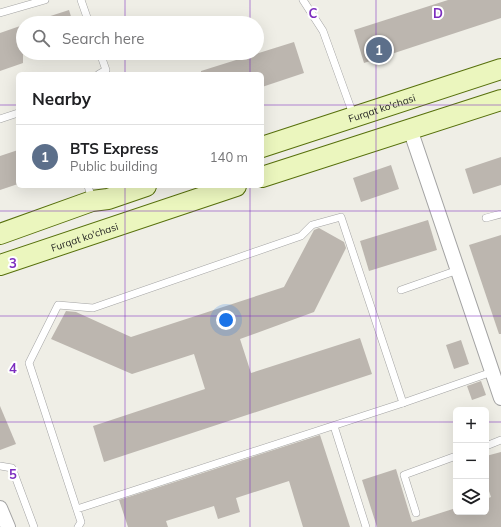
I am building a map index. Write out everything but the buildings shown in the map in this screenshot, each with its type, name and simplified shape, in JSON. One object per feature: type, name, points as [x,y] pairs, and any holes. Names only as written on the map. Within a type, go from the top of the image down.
[{"type":"main road","name":"Furqat ko'chasi","points":[[264,146],[501,69]]},
{"type":"main road","points":[[264,177],[501,100]]},
{"type":"main road","points":[[0,234],[90,194],[108,198],[140,188]]},
{"type":"main road","name":"Furqat ko'chasi","points":[[0,265],[230,188]]},
{"type":"street","points":[[410,129],[501,398]]},
{"type":"street","points":[[0,508],[8,527]]},
{"type":"lane","points":[[0,13],[45,0]]},
{"type":"lane","points":[[81,0],[87,16]]},
{"type":"lane","points":[[303,0],[323,31],[354,117]]},
{"type":"lane","points":[[102,60],[106,70],[103,72]]},
{"type":"lane","points":[[0,119],[16,114]]},
{"type":"lane","points":[[486,218],[501,214]]},
{"type":"lane","points":[[78,527],[81,522],[29,363],[58,305],[93,308],[301,236],[312,225],[341,217],[402,404]]},
{"type":"lane","points":[[401,290],[458,270]]},
{"type":"lane","points":[[77,509],[402,404],[492,372]]},
{"type":"lane","points":[[334,426],[366,527]]},
{"type":"lane","points":[[489,445],[501,440]]},
{"type":"lane","points":[[416,513],[404,475],[453,457]]},
{"type":"lane","points":[[0,466],[12,468],[34,527]]},
{"type":"place","name":"BTS Express","points":[[379,50]]}]
